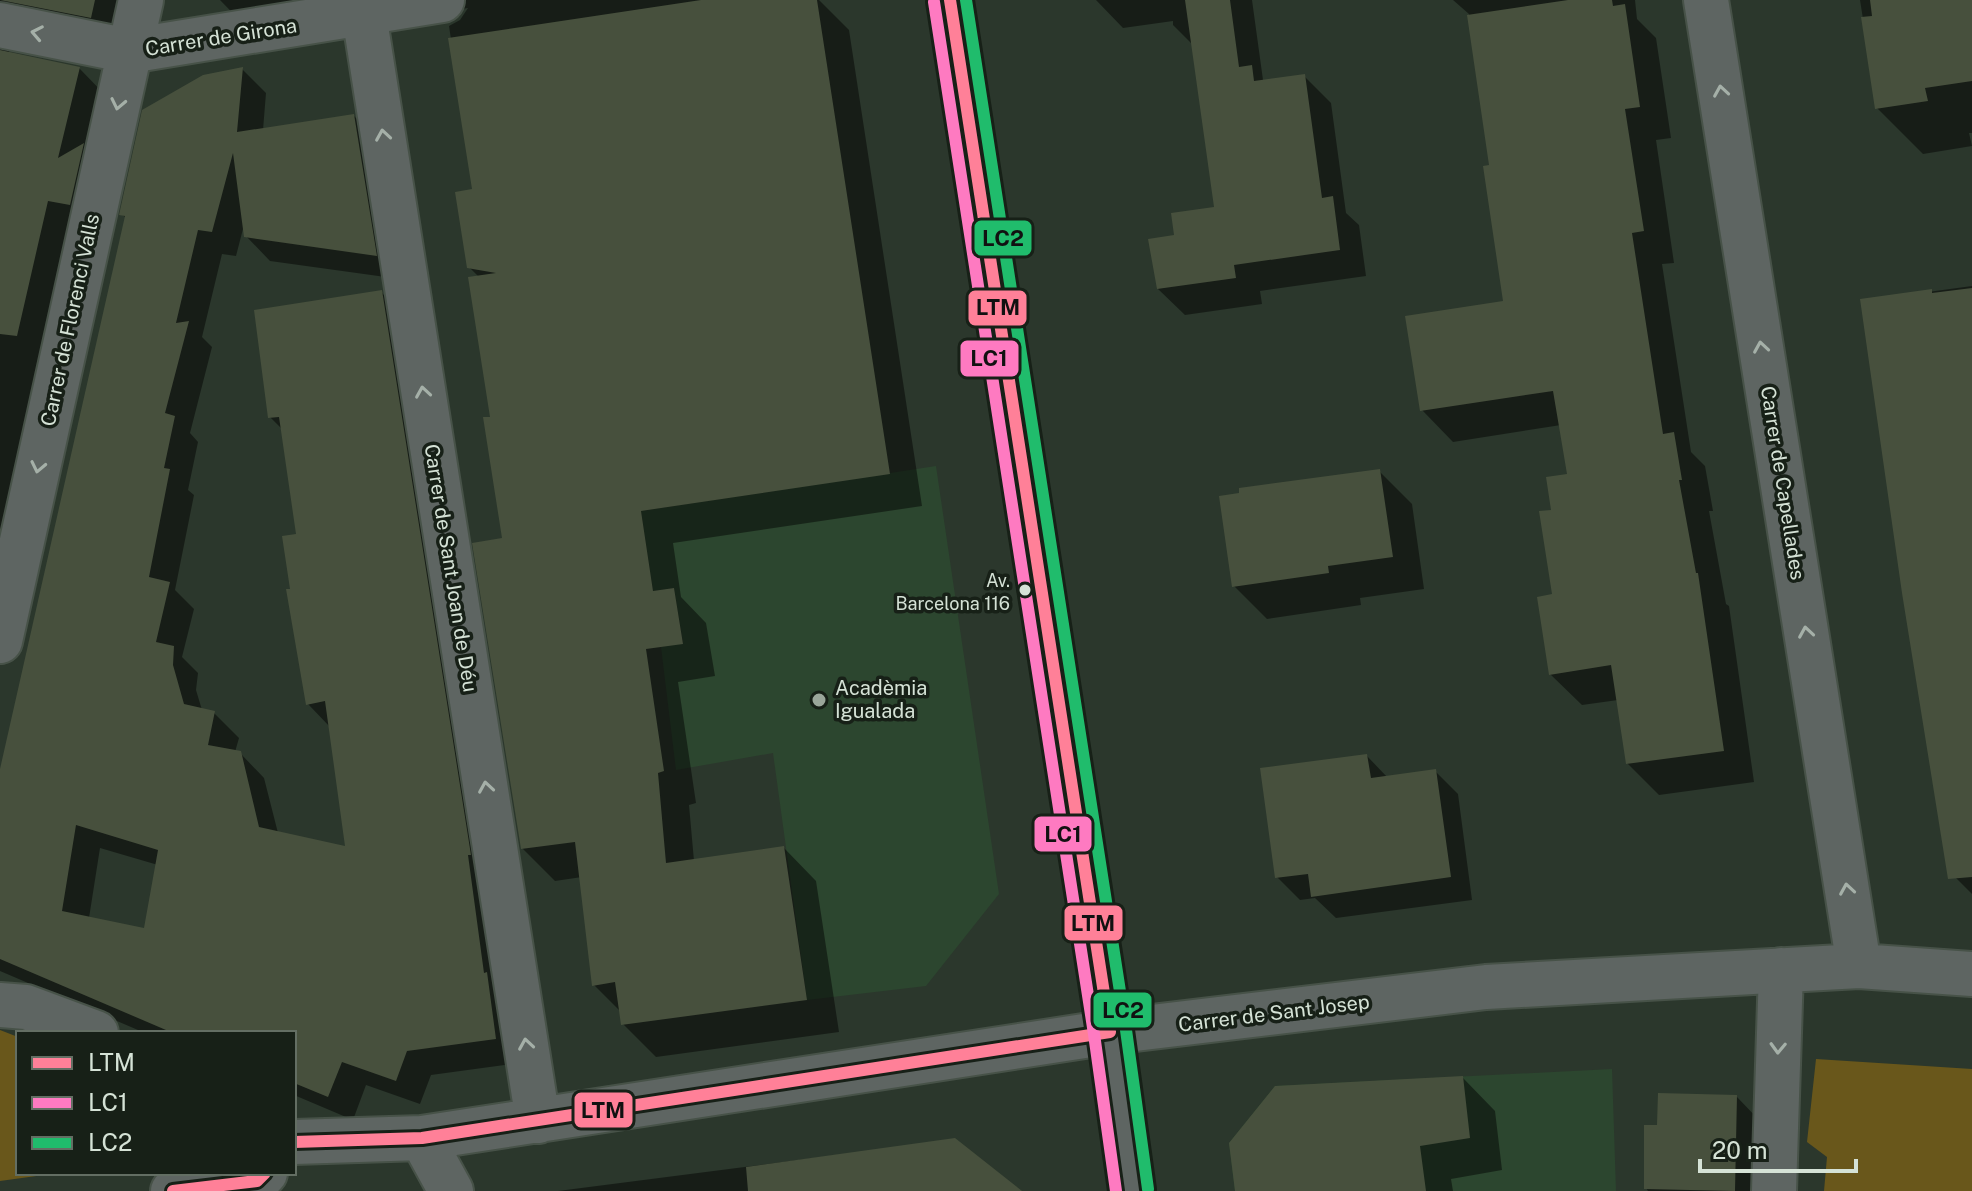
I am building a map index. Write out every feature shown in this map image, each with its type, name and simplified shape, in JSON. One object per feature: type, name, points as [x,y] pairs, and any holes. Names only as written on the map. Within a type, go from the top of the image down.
[{"type":"street","name":"Carrer de Florenci Valls","points":[[0,641],[141,0]]},
{"type":"street","name":"Carrer de Girona","points":[[0,25],[129,51],[442,0]]},
{"type":"street","points":[[950,0],[1132,1191]]},
{"type":"street","name":"Carrer de Capellades","points":[[1706,0],[1859,966]]},
{"type":"street","name":"Carrer de Sant Joan de Déu","points":[[364,14],[538,1121]]},
{"type":"street","name":"Carrer de Sant Josep","points":[[296,1142],[422,1138],[1110,1032],[1486,987],[1859,966],[1972,974]]},
{"type":"street","points":[[1774,1191],[1781,970]]},
{"type":"street","points":[[0,1005],[26,1007],[91,1031]]},
{"type":"street","points":[[422,1138],[451,1191]]},
{"type":"street","points":[[173,1191],[257,1181],[263,1175]]},
{"type":"shaded area","name":"Acadèmia Igualada","points":[[936,466],[999,894],[926,986],[807,1000],[773,753],[676,770],[661,647],[683,643],[674,588],[653,591],[641,511]]},
{"type":"shaded area","points":[[0,1030],[16,1036],[16,1175],[44,1175],[0,1181]]},
{"type":"shaded area","points":[[1816,1059],[1972,1069],[1972,1191],[1824,1191],[1827,1157],[1807,1142]]},
{"type":"shaded area","points":[[1612,1069],[1616,1191],[1235,1191],[1229,1143],[1275,1086]]},
{"type":"building","points":[[0,0],[95,0],[91,18]]},
{"type":"building","points":[[701,0],[817,0],[890,474],[641,511],[653,591],[674,588],[683,644],[646,649],[664,771],[658,773],[666,863],[784,846],[807,1000],[621,1025],[615,982],[592,986],[575,842],[521,849],[472,543],[502,538],[483,417],[490,417],[468,277],[496,273],[467,268],[455,192],[472,189],[448,38]]},
{"type":"building","points":[[1185,0],[1230,0],[1239,67],[1252,65],[1254,81],[1305,74],[1322,198],[1333,196],[1340,250],[1234,265],[1236,278],[1157,289],[1148,239],[1174,235],[1171,213],[1214,207]]},
{"type":"building","points":[[1568,0],[1612,0],[1613,6],[1625,4],[1640,107],[1625,109],[1644,231],[1632,233],[1663,434],[1674,432],[1682,480],[1679,480],[1698,573],[1724,751],[1626,764],[1611,665],[1549,675],[1537,597],[1552,594],[1539,511],[1551,510],[1546,477],[1567,474],[1553,391],[1420,411],[1405,316],[1503,301],[1483,166],[1489,165],[1467,15]]},
{"type":"building","points":[[1870,0],[1972,0],[1972,81],[1925,88],[1928,101],[1875,109],[1861,17],[1872,16]]},
{"type":"building","points":[[0,50],[80,67],[58,158],[84,143],[70,205],[48,201],[17,336],[0,334]]},
{"type":"building","points":[[243,67],[237,132],[354,114],[377,256],[244,237],[233,153],[212,232],[198,230],[176,323],[189,321],[165,413],[175,416],[164,468],[170,469],[149,577],[170,582],[156,642],[174,646],[173,665],[184,704],[215,711],[208,745],[241,751],[259,827],[345,846],[325,701],[306,705],[286,589],[290,589],[282,536],[296,534],[279,417],[268,418],[254,310],[382,290],[471,855],[468,855],[484,973],[487,972],[496,1039],[407,1051],[396,1081],[342,1062],[328,1097],[296,1084],[296,1031],[168,1031],[0,959],[0,769],[125,216],[119,215],[142,110],[203,75]],"holes":[[[76,825],[158,850],[144,928],[62,911]]]},
{"type":"building","points":[[1972,288],[1972,877],[1948,879],[1902,593],[1860,299],[1932,289],[1932,293]]},
{"type":"building","points":[[1380,469],[1393,557],[1328,566],[1329,573],[1232,587],[1219,496],[1239,493],[1239,488]]},
{"type":"building","points":[[1367,754],[1371,778],[1436,769],[1451,877],[1311,897],[1308,874],[1275,878],[1260,768]]},
{"type":"building","points":[[1463,1076],[1470,1138],[1420,1146],[1426,1191],[1235,1191],[1229,1143],[1275,1086]]},
{"type":"building","points":[[1658,1093],[1737,1095],[1735,1191],[1644,1189],[1644,1125],[1657,1125]]},
{"type":"building","points":[[955,1138],[1022,1191],[748,1191],[746,1167]]},
{"type":"transit line","name":"LTM","points":[[296,1142],[422,1138],[1110,1032],[950,0]]},
{"type":"transit line","name":"LC2","points":[[966,0],[1148,1189]]},
{"type":"transit line","name":"LC1","points":[[934,2],[1116,1191]]},
{"type":"transit line","name":"LTM","points":[[173,1191],[257,1181],[263,1175]]},
{"type":"place","name":"Av. Barcelona 116","points":[[1025,590]]},
{"type":"place","name":"Acadèmia Igualada","points":[[819,700]]}]
